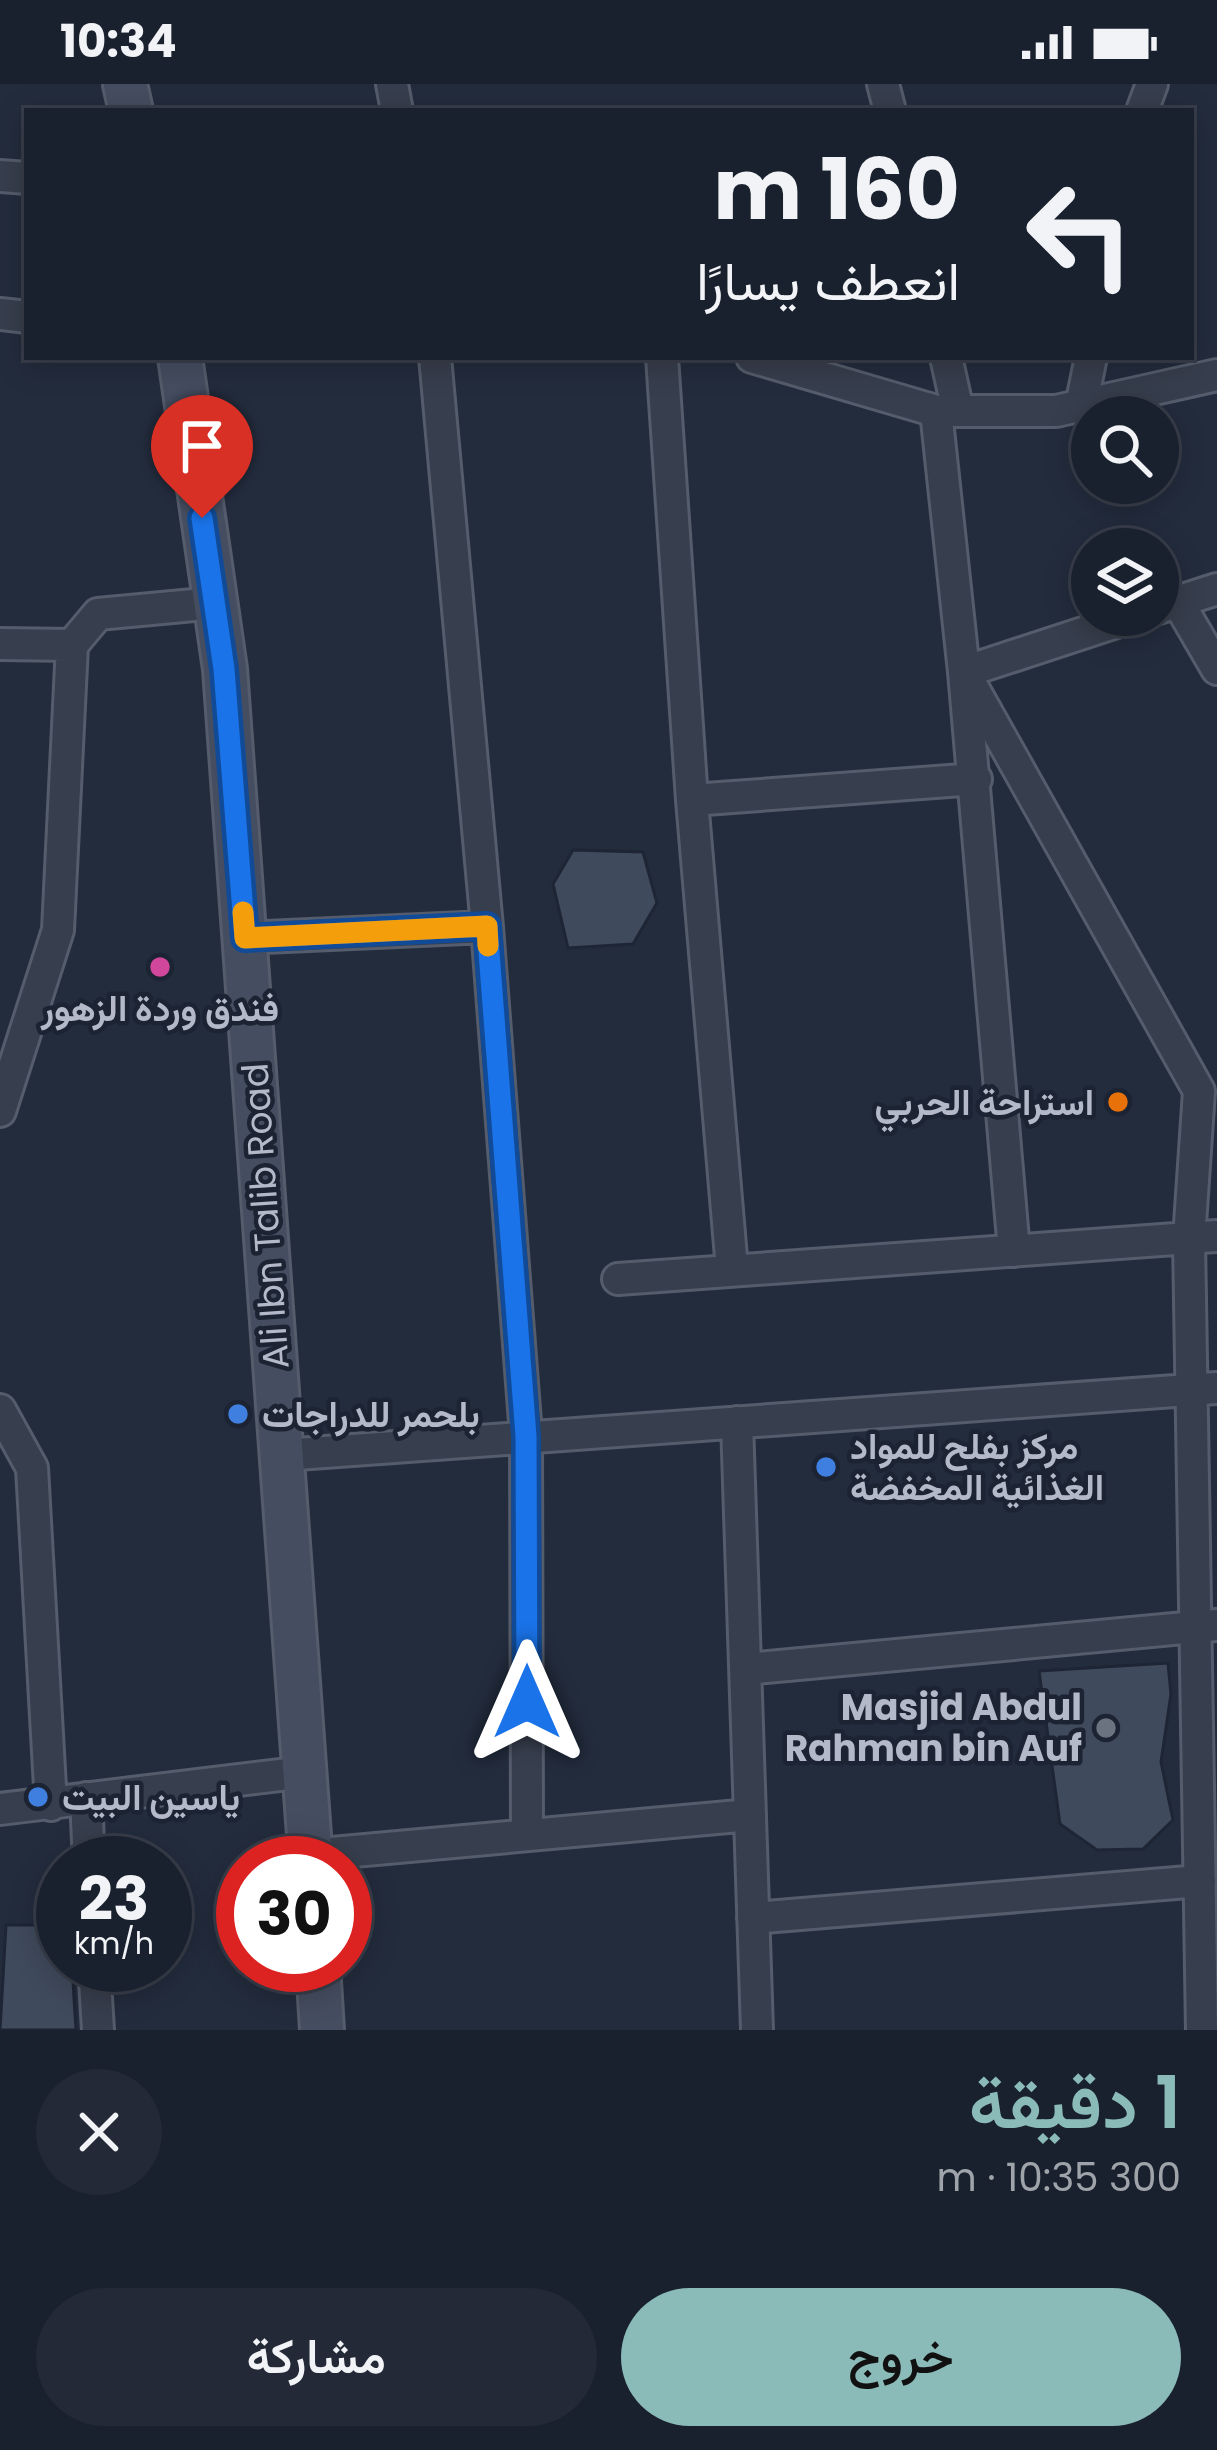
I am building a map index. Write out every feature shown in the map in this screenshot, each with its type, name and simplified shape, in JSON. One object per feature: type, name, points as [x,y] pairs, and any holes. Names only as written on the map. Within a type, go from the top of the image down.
[{"type":"main road","name":"Ali Ibn Talib Road","points":[[180,360],[224,669],[309,1836]]},
{"type":"main road","points":[[319,1992],[322,2030]]},
{"type":"street","points":[[435,360],[487,926],[526,1436],[527,1835]]},
{"type":"street","points":[[662,360],[692,800],[732,1269]]},
{"type":"street","points":[[763,360],[947,411],[1071,408]]},
{"type":"street","points":[[946,360],[964,672],[1014,1251]]},
{"type":"street","points":[[1083,396],[1090,360]]},
{"type":"street","points":[[1125,396],[1217,375]]},
{"type":"street","points":[[1179,601],[1217,589]]},
{"type":"street","points":[[0,1111],[58,930],[72,645],[98,614],[214,603]]},
{"type":"street","points":[[1179,619],[1217,669]]},
{"type":"street","points":[[964,672],[1074,636]]},
{"type":"street","points":[[0,644],[72,645]]},
{"type":"street","points":[[964,672],[1208,1081],[1200,1880],[1209,1963],[1202,2030]]},
{"type":"street","points":[[692,800],[976,779]]},
{"type":"street","points":[[245,938],[487,926]]},
{"type":"street","points":[[618,1279],[1203,1238]]},
{"type":"street","points":[[283,1455],[1204,1389]]},
{"type":"street","points":[[0,1410],[32,1468],[51,1804]]},
{"type":"street","points":[[737,1422],[757,2030]]},
{"type":"street","points":[[746,1669],[1206,1626]]},
{"type":"street","points":[[0,1809],[305,1772]]},
{"type":"street","points":[[86,1798],[88,1836]]},
{"type":"street","points":[[372,1852],[750,1816]]},
{"type":"street","points":[[753,1918],[1200,1880]]},
{"type":"street","points":[[96,1992],[98,2030]]},
{"type":"building","points":[[573,850],[643,852],[657,903],[633,944],[568,948],[553,884]]},
{"type":"building","name":"Masjid Abdul Rahman bin Auf","points":[[1168,1663],[1171,1694],[1161,1762],[1173,1820],[1143,1849],[1097,1850],[1060,1824],[1039,1671]]},
{"type":"building","points":[[6,1925],[36,1925],[36,1992],[74,1992],[76,2030],[0,2030]]},
{"type":"slow traffic","points":[[243,912],[245,938],[487,926],[488,946]]},
{"type":"place","name":"فندق وردة الزهور","points":[[160,967]]},
{"type":"place","name":"استراحة الحربي","points":[[1118,1102]]},
{"type":"place","name":"بلحمر للدراجات","points":[[238,1414]]},
{"type":"place","name":"مركز بفلح للمواد الغذائية المخفضة","points":[[826,1467]]},
{"type":"place","name":"Masjid Abdul Rahman bin Auf","points":[[1106,1728]]},
{"type":"place","name":"ياسين البيت","points":[[38,1797]]},
{"type":"route","points":[[202,518],[224,669],[245,938],[487,926],[526,1436],[527,1702]]}]
